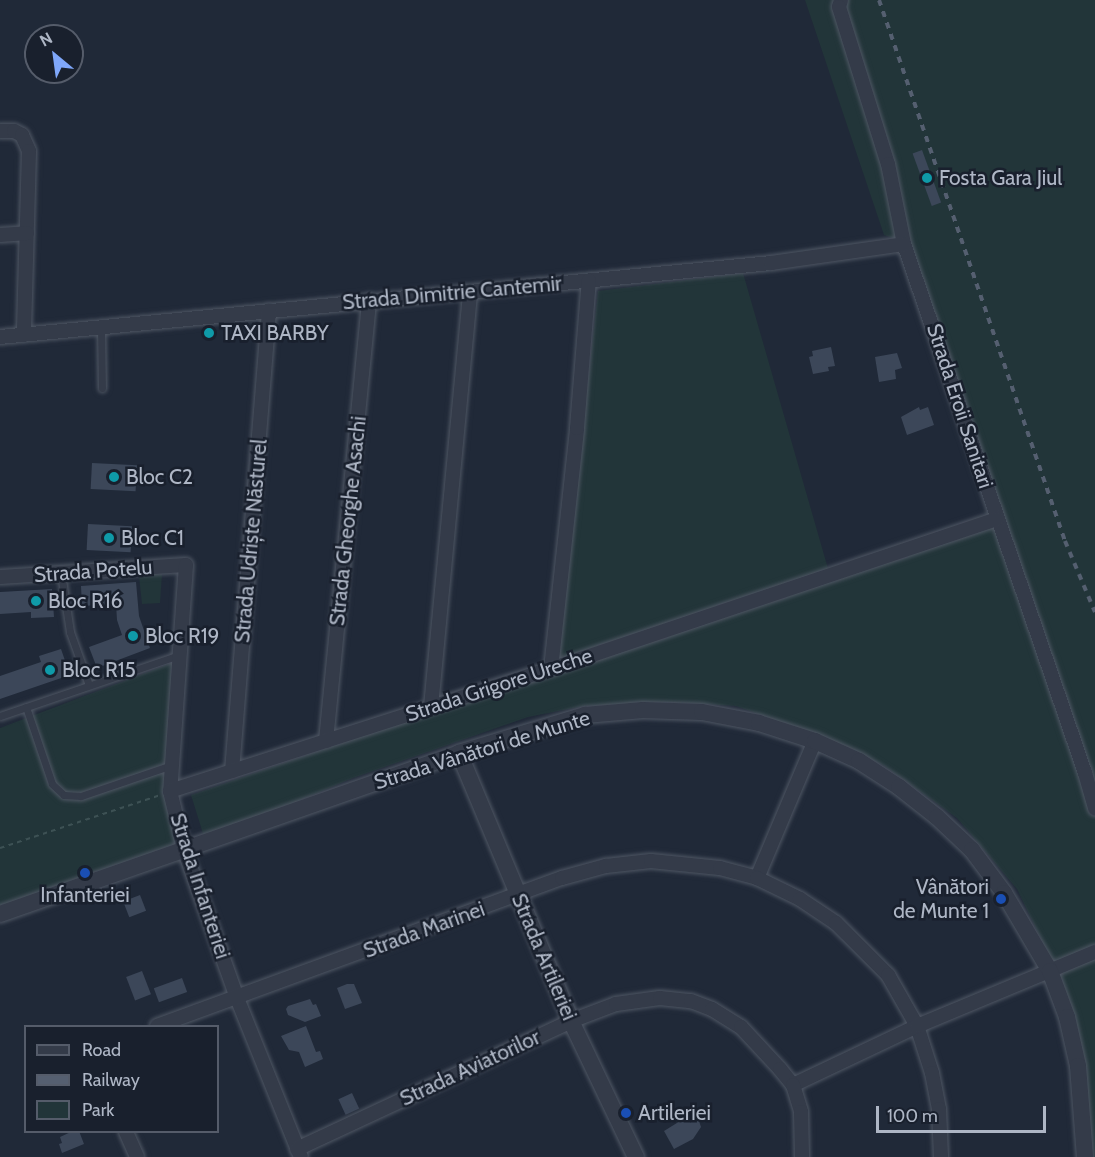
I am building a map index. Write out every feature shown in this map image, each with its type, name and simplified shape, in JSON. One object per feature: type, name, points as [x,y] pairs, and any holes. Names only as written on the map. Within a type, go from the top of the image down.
[{"type":"street","name":"Strada Eroii Sanitari","points":[[841,0],[843,18],[888,164],[904,244],[945,358],[997,519],[1085,773],[1095,809]]},
{"type":"street","points":[[0,131],[14,131],[22,135],[27,142],[24,335]]},
{"type":"street","points":[[0,235],[27,233]]},
{"type":"street","name":"Strada Dimitrie Cantemir","points":[[0,337],[771,263],[904,244]]},
{"type":"street","points":[[551,669],[577,428],[589,280]]},
{"type":"street","points":[[431,707],[470,293]]},
{"type":"street","name":"Strada Gheorghe Asachi","points":[[326,741],[369,300]]},
{"type":"street","name":"Strada Udriște Năsturel","points":[[232,771],[269,310]]},
{"type":"street","name":"Strada Grigore Ureche","points":[[170,791],[551,669],[997,519]]},
{"type":"street","name":"Strada Potelu","points":[[0,577],[186,565]]},
{"type":"street","name":"Strada Infanteriei","points":[[186,565],[170,791],[184,849],[237,998],[299,1153]]},
{"type":"street","name":"Strada Vânători de Munte","points":[[0,914],[459,753],[585,715],[643,710],[702,712],[759,723],[815,741],[858,762],[899,787],[937,816],[972,850],[1004,893],[1050,971],[1067,1017],[1078,1066],[1085,1157]]},
{"type":"street","points":[[757,878],[815,741]]},
{"type":"street","name":"Strada Artileriei","points":[[459,753],[629,1155]]},
{"type":"street","name":"Strada Marinei","points":[[160,1025],[562,878],[606,866],[651,861],[720,868],[757,878],[800,899],[836,922],[888,975],[917,1026],[939,1109],[941,1157]]},
{"type":"street","points":[[793,1085],[917,1026],[1095,952]]},
{"type":"street","name":"Strada Aviatorilor","points":[[299,1153],[571,1021],[616,1004],[660,998],[691,1001],[712,1009],[741,1028],[793,1085],[801,1112],[802,1157]]},
{"type":"street","points":[[127,1133],[137,1157]]},
{"type":"lane","points":[[101,327],[102,388]]},
{"type":"lane","points":[[61,573],[70,632],[89,686]]},
{"type":"lane","points":[[0,716],[180,654]]},
{"type":"lane","points":[[26,707],[52,784],[64,795],[81,796],[172,765]]},
{"type":"path","points":[[0,848],[170,791]]},
{"type":"green space","points":[[805,0],[1095,0],[1095,1157],[1077,1157],[1084,1093],[1052,962],[1017,889],[957,818],[883,765],[819,736],[736,706],[671,702],[584,706],[528,717],[353,778],[205,840],[191,795],[556,669],[598,291],[743,273],[831,579],[999,518],[909,244],[884,235]]},
{"type":"green space","points":[[162,574],[160,603],[142,604],[139,576]]},
{"type":"green space","points":[[177,661],[165,796],[179,850],[0,912],[0,728]]},
{"type":"building","name":"Fosta Gara Jiul","points":[[922,150],[941,203],[932,206],[913,153]]},
{"type":"building","points":[[831,347],[835,366],[828,367],[829,371],[813,374],[809,357],[813,356],[812,351]]},
{"type":"building","points":[[897,353],[902,368],[895,370],[896,379],[879,382],[875,357]]},
{"type":"building","points":[[919,407],[920,410],[928,407],[934,425],[907,435],[901,417]]},
{"type":"building","name":"Bloc C2","points":[[92,463],[137,465],[136,491],[91,489]]},
{"type":"building","name":"Bloc C1","points":[[88,524],[132,526],[131,552],[87,550]]},
{"type":"building","points":[[136,582],[139,616],[150,648],[97,668],[89,647],[122,635],[117,620],[116,604],[82,606],[81,586]]},
{"type":"building","name":"Bloc R16","points":[[52,589],[54,617],[31,618],[31,612],[0,614],[0,592]]},
{"type":"building","points":[[61,649],[70,675],[0,699],[0,676],[41,662],[39,656]]},
{"type":"building","points":[[140,895],[146,911],[129,917],[123,901]]},
{"type":"building","points":[[142,971],[151,994],[135,1000],[126,977]]},
{"type":"building","points":[[182,978],[187,992],[159,1002],[154,988]]},
{"type":"building","points":[[354,984],[362,1003],[345,1009],[337,988]]},
{"type":"building","points":[[310,999],[313,1005],[316,1004],[321,1016],[305,1022],[288,1015],[286,1009],[288,1006]]},
{"type":"building","points":[[306,1026],[316,1052],[320,1051],[323,1059],[305,1067],[299,1052],[289,1050],[281,1036]]},
{"type":"building","points":[[352,1093],[359,1108],[346,1115],[338,1099]]},
{"type":"building","points":[[685,1118],[699,1121],[701,1127],[693,1139],[674,1149],[664,1131]]},
{"type":"building","points":[[69,1133],[80,1133],[84,1144],[62,1153],[59,1144],[62,1143],[60,1137]]},
{"type":"railway","points":[[879,0],[1065,541],[1095,612]]},
{"type":"place","name":"Fosta Gara Jiul","points":[[927,178]]},
{"type":"place","name":"TAXI BARBY","points":[[209,333]]},
{"type":"place","name":"Bloc C2","points":[[114,477]]},
{"type":"place","name":"Bloc C1","points":[[109,538]]},
{"type":"place","name":"Bloc R16","points":[[36,601]]},
{"type":"place","name":"Bloc R19","points":[[133,636]]},
{"type":"place","name":"Bloc R15","points":[[50,670]]},
{"type":"place","name":"Infanteriei","points":[[85,873]]},
{"type":"place","name":"Vânători de Munte 1","points":[[1001,899]]},
{"type":"place","name":"Artileriei","points":[[626,1113]]}]
